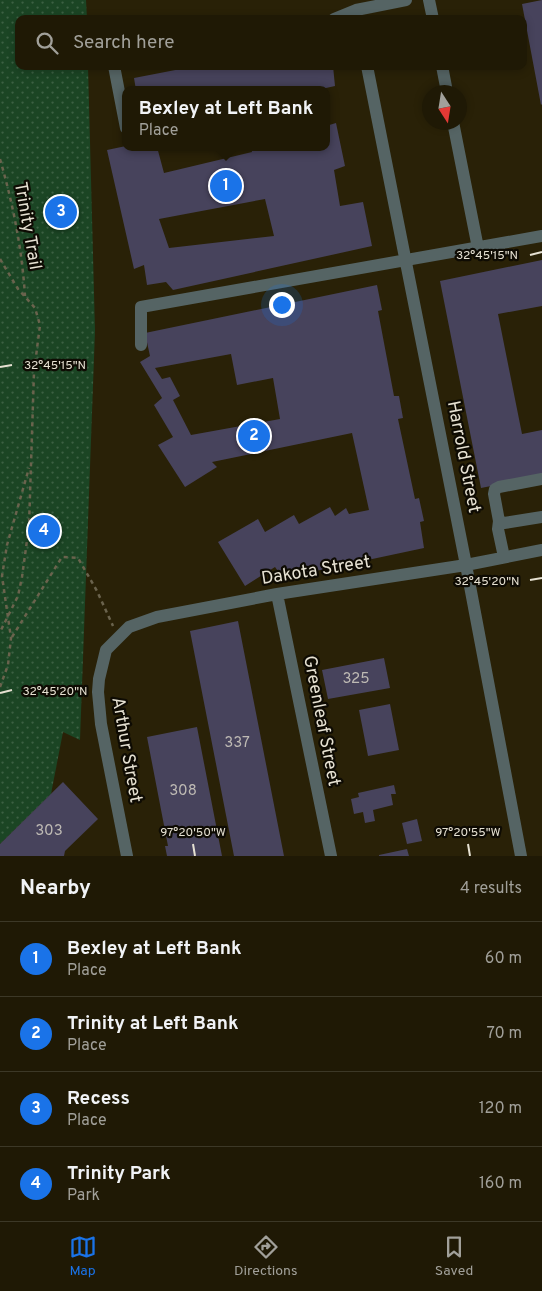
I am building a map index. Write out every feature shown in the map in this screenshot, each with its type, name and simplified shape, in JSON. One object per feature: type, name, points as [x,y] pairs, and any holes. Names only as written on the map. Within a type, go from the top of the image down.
[{"type":"street","points":[[343,15],[356,9],[406,0]]},
{"type":"street","points":[[429,0],[432,15]]},
{"type":"street","points":[[115,70],[122,107]]},
{"type":"street","name":"Harrold Street","points":[[368,70],[466,565],[521,856]]},
{"type":"street","points":[[443,70],[446,85]]},
{"type":"street","points":[[455,130],[478,248]]},
{"type":"street","points":[[141,345],[141,307],[542,236]]},
{"type":"street","points":[[504,557],[498,529],[499,521],[495,489],[542,479]]},
{"type":"street","points":[[499,521],[504,523],[542,517]]},
{"type":"street","name":"Dakota Street","points":[[106,650],[129,627],[143,620],[278,594],[466,565],[542,550]]},
{"type":"street","name":"Greenleaf Street","points":[[278,594],[331,856]]},
{"type":"street","name":"Arthur Street","points":[[106,650],[99,679],[98,708],[127,856]]},
{"type":"path","name":"Trinity Trail","points":[[0,159],[11,196],[22,256],[25,298]]},
{"type":"path","name":"Trinity Trail","points":[[0,259],[25,298],[34,308],[40,326],[34,372],[29,526],[18,596],[0,632]]},
{"type":"path","name":"Trinity Trail","points":[[0,687],[8,664],[11,638],[2,576],[3,568],[16,508],[30,464]]},
{"type":"path","points":[[11,638],[62,557],[78,558],[86,569],[117,637]]},
{"type":"green space","points":[[0,0],[86,0],[87,15],[15,15],[15,70],[88,70],[95,331],[80,740],[63,732],[51,794],[0,844]]},
{"type":"building","points":[[542,0],[541,105],[527,31],[527,15],[524,15],[522,4]]},
{"type":"building","points":[[175,70],[333,70],[335,86],[135,86],[134,78]]},
{"type":"building","points":[[336,123],[345,166],[334,170],[340,206],[363,202],[372,246],[173,290],[166,282],[147,285],[144,265],[134,269],[107,150],[122,147],[122,151],[158,151],[164,173],[252,152],[330,151],[330,125]],"holes":[[[265,199],[274,236],[169,248],[159,219]]]},
{"type":"building","points":[[542,260],[542,306],[498,314],[522,434],[542,430],[542,476],[481,488],[440,281]]},
{"type":"building","points":[[377,285],[382,310],[378,311],[394,396],[399,396],[403,418],[398,419],[415,499],[419,498],[424,521],[420,522],[424,548],[283,578],[275,567],[245,586],[218,542],[258,519],[265,532],[294,515],[299,524],[330,507],[335,516],[346,508],[349,514],[369,510],[352,433],[212,462],[217,467],[185,487],[158,445],[173,437],[154,405],[162,398],[140,362],[150,356],[145,333]],"holes":[[[231,354],[237,385],[273,378],[280,419],[191,435],[173,400],[180,396],[170,377],[162,379],[155,368]]]},
{"type":"building","points":[[238,621],[284,856],[234,856],[190,631]]},
{"type":"building","points":[[384,658],[390,688],[328,699],[322,670]]},
{"type":"building","points":[[390,704],[399,750],[368,756],[359,710]]},
{"type":"building","points":[[197,727],[222,856],[167,856],[165,846],[168,846],[147,737]]},
{"type":"building","points":[[63,782],[98,819],[65,851],[64,856],[0,856],[0,844]]},
{"type":"building","points":[[394,785],[396,794],[391,794],[393,805],[373,810],[375,821],[365,823],[363,812],[354,814],[351,799],[359,797],[358,793]]},
{"type":"building","points":[[417,819],[422,841],[407,844],[402,823]]},
{"type":"building","points":[[407,849],[409,856],[379,856],[379,855]]},
{"type":"place","name":"Bexley at Left Bank","points":[[226,186]]},
{"type":"place","name":"Recess","points":[[61,212]]},
{"type":"place","name":"Trinity at Left Bank","points":[[254,436]]},
{"type":"place","name":"Trinity Park","points":[[44,531]]}]
